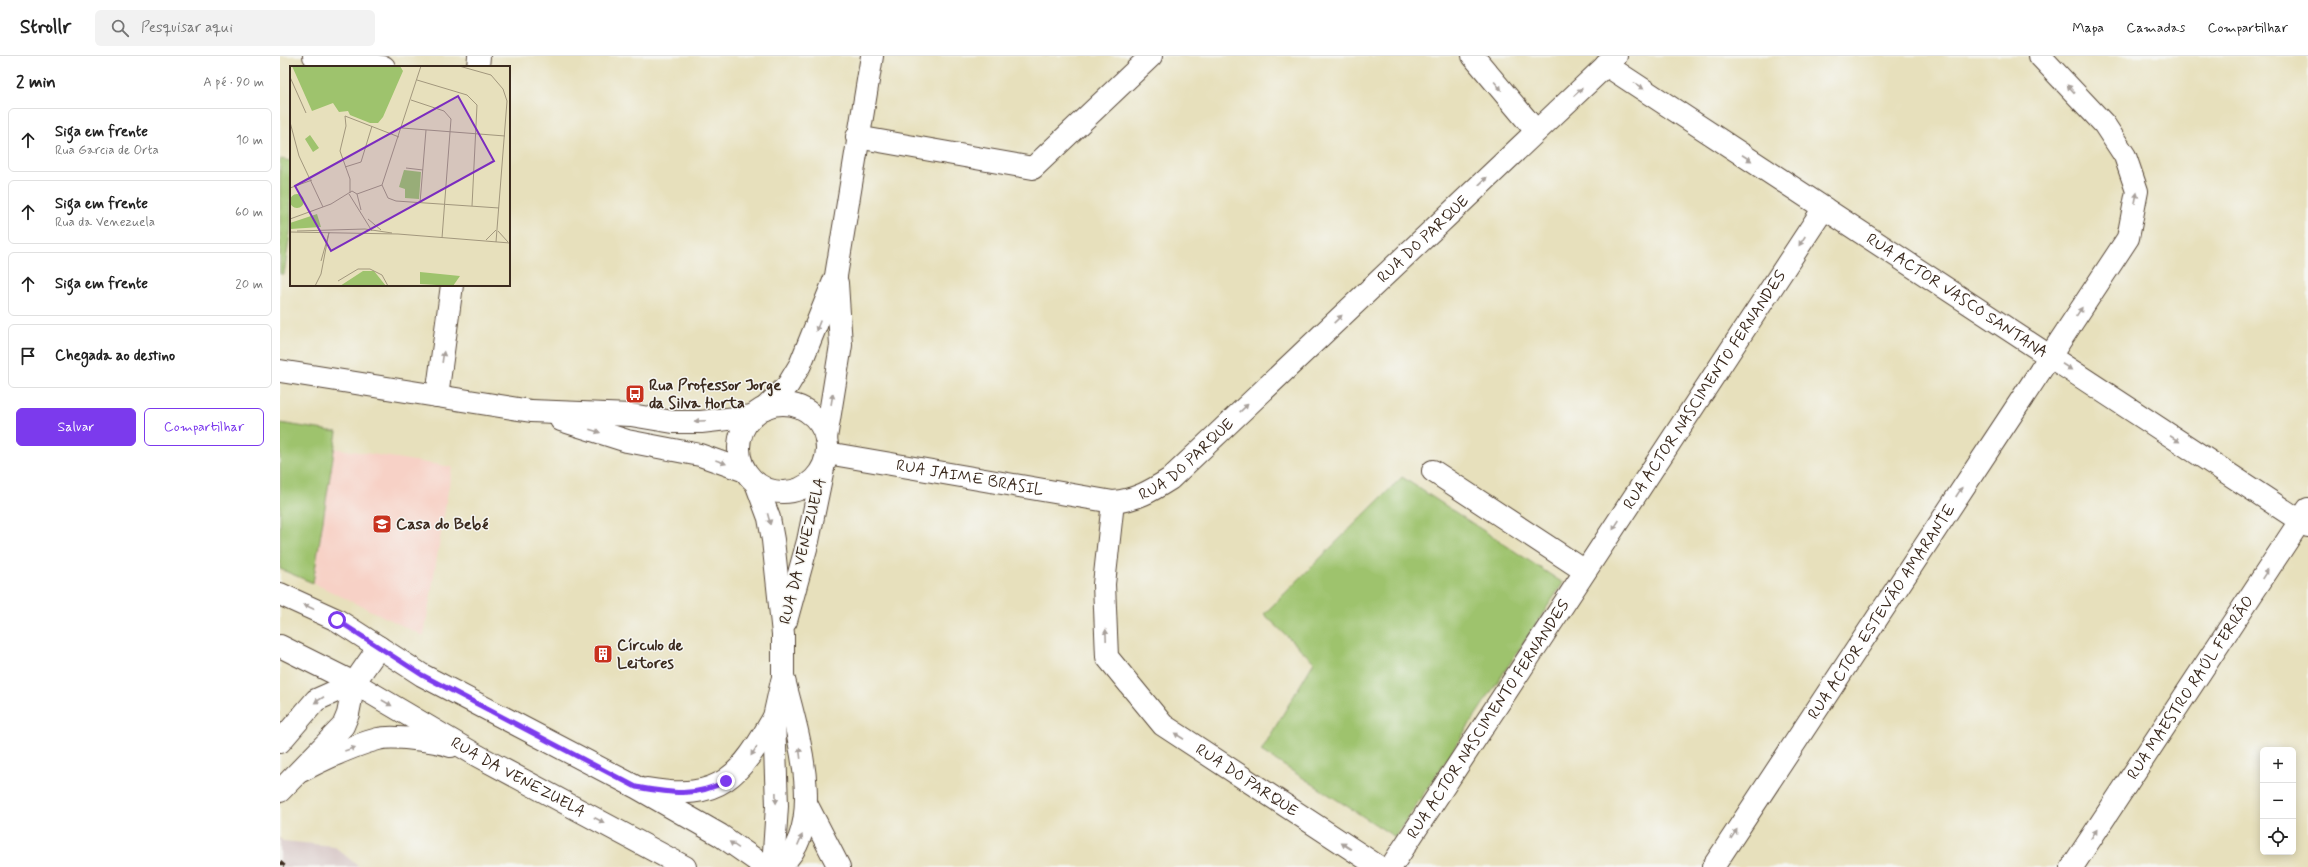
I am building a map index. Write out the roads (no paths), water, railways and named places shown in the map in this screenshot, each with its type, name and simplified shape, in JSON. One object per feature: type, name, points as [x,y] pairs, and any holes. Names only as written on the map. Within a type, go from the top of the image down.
[{"type":"street","points":[[314,56],[378,66]]},
{"type":"street","points":[[478,66],[479,56]]},
{"type":"street","points":[[751,477],[740,457],[740,442],[744,428],[788,385],[800,365],[836,276],[872,56]]},
{"type":"street","points":[[858,137],[1033,168],[1152,56]]},
{"type":"street","points":[[1473,56],[1536,131]]},
{"type":"street","name":"RUA ACTOR ESTEVÃO AMARANTE","points":[[1713,867],[2128,238],[2137,191],[2125,156],[2104,124],[2040,56]]},
{"type":"street","name":"RUA DO PARQUE","points":[[1379,867],[1163,725],[1107,657],[1104,584],[1113,502],[1144,496],[1170,479],[1611,61]]},
{"type":"street","name":"RUA ACTOR VASCO SANTANA","points":[[1611,61],[1824,208],[2049,356],[2305,518]]},
{"type":"street","name":"RUA ACTOR NASCIMENTO FERNANDES","points":[[1391,867],[1824,208]]},
{"type":"street","name":"RUA DA VENEZUELA","points":[[783,634],[808,541],[825,453],[841,345],[836,276]]},
{"type":"street","points":[[437,396],[452,286]]},
{"type":"street","points":[[280,371],[531,411],[631,415],[673,422],[701,422],[759,412],[780,404],[796,406],[809,413],[820,424],[825,453],[814,480],[801,489],[785,492],[770,490],[751,477],[700,455],[627,440],[531,411]]},
{"type":"street","name":"RUA JAIME BRASIL","points":[[825,453],[1113,502]]},
{"type":"street","points":[[1433,471],[1585,571]]},
{"type":"street","name":"RUA DA VENEZUELA","points":[[751,477],[769,518],[774,540],[783,634],[782,676]]},
{"type":"street","name":"RUA MAESTRO RAÚL FERRÃO","points":[[2072,867],[2305,518]]},
{"type":"street","points":[[280,594],[337,620],[422,675],[636,787],[720,835],[766,867]]},
{"type":"street","name":"RUA DA VENEZUELA","points":[[280,646],[354,684],[478,756],[685,867]]},
{"type":"street","points":[[280,791],[343,726],[348,714],[354,684],[379,647]]},
{"type":"street","points":[[773,867],[777,806],[774,717],[782,676]]},
{"type":"street","points":[[778,867],[788,860],[797,846],[804,830],[807,806],[798,737],[782,676]]},
{"type":"street","points":[[280,742],[316,700],[354,684]]},
{"type":"street","points":[[636,787],[666,792],[692,793],[713,788],[726,781],[742,768],[754,752],[774,717]]},
{"type":"street","points":[[301,771],[338,752],[380,738],[413,739],[444,744],[478,756]]},
{"type":"street","points":[[807,806],[839,867]]},
{"type":"railway","points":[[280,862],[286,867]]},
{"type":"place","name":"Rua Professor Jorge da Silva Horta","points":[[635,394]]},
{"type":"place","name":"Casa do Bebé","points":[[382,524]]},
{"type":"place","name":"Círculo de Leitores","points":[[603,654]]}]
